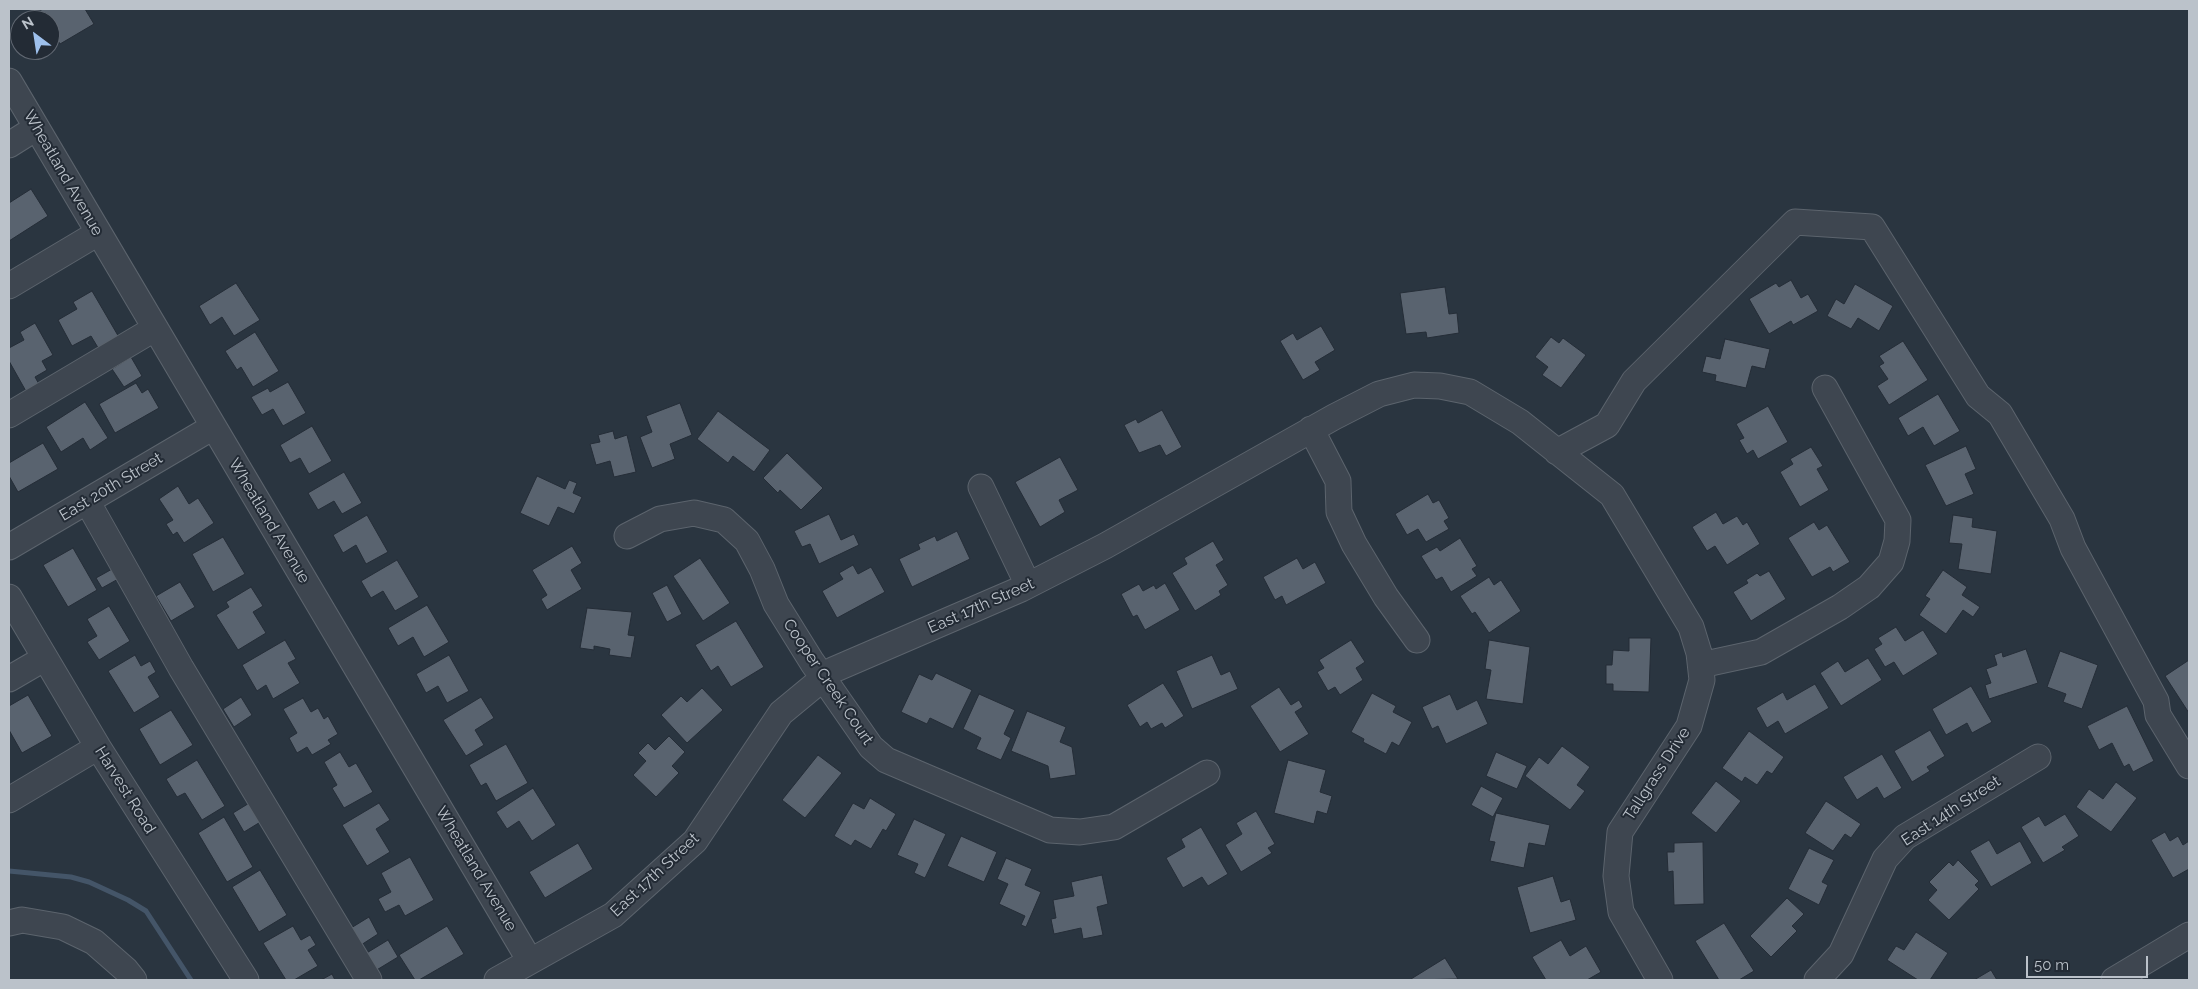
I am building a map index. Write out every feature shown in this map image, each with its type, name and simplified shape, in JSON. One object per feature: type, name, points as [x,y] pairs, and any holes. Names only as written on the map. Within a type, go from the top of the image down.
[{"type":"street","name":"Wheatland Avenue","points":[[9,81],[154,329],[530,961]]},
{"type":"street","points":[[9,144],[36,128]]},
{"type":"street","points":[[1548,445],[1607,425],[1634,381],[1795,222],[1872,227],[1978,396],[2000,414],[2062,519],[2073,548],[2156,701],[2158,715],[2189,766]]},
{"type":"street","points":[[9,286],[98,233]]},
{"type":"street","points":[[9,415],[154,329]]},
{"type":"street","name":"East 17th Street","points":[[497,980],[613,915],[695,841],[781,713],[833,670],[1028,585],[1105,546],[1311,429],[1379,394],[1414,385],[1440,386],[1470,392],[1520,422],[1548,445]]},
{"type":"street","points":[[1701,665],[1761,652],[1840,607],[1869,587],[1891,562],[1897,541],[1898,520],[1825,388]]},
{"type":"street","name":"East 20th Street","points":[[9,547],[213,427]]},
{"type":"street","points":[[1311,429],[1338,481],[1339,512],[1354,544],[1386,597],[1417,640]]},
{"type":"street","name":"Tallgrass Drive","points":[[1548,445],[1612,495],[1691,627],[1699,653],[1702,680],[1689,726],[1620,832],[1616,876],[1621,912],[1660,980]]},
{"type":"street","points":[[981,487],[1028,585]]},
{"type":"street","points":[[87,501],[181,668],[369,980]]},
{"type":"street","name":"Cooper Creek Court","points":[[627,536],[660,519],[694,513],[724,520],[747,541],[762,569],[776,604],[823,678],[871,747],[886,760],[1050,830],[1080,832],[1114,827],[1207,773]]},
{"type":"street","name":"Harvest Road","points":[[9,598],[98,747],[246,980]]},
{"type":"street","points":[[9,679],[45,658]]},
{"type":"street","points":[[9,800],[98,747]]},
{"type":"street","name":"East 14th Street","points":[[1816,980],[1841,954],[1885,860],[1905,837],[2038,757]]},
{"type":"street","points":[[9,923],[22,920],[63,927],[94,942],[126,970],[134,980]]},
{"type":"street","points":[[2114,980],[2189,935]]},
{"type":"building","points":[[85,9],[94,24],[60,44],[60,10],[41,10]]},
{"type":"building","points":[[31,189],[48,216],[9,241],[9,203]]},
{"type":"building","points":[[1791,280],[1801,298],[1808,294],[1818,311],[1793,325],[1791,321],[1769,334],[1749,299],[1776,283],[1779,287]]},
{"type":"building","points":[[236,283],[260,320],[234,336],[222,317],[210,325],[199,306]]},
{"type":"building","points":[[1855,284],[1893,306],[1879,331],[1858,318],[1851,329],[1827,316],[1836,299],[1844,304]]},
{"type":"building","points":[[1445,287],[1449,314],[1457,313],[1459,333],[1427,338],[1426,332],[1406,334],[1400,293]]},
{"type":"building","points":[[92,291],[120,339],[100,351],[91,336],[72,346],[58,320],[77,309],[73,302]]},
{"type":"building","points":[[35,323],[53,355],[42,361],[47,370],[35,377],[40,386],[27,393],[9,361],[9,348],[24,340],[20,332]]},
{"type":"building","points":[[1321,326],[1335,350],[1315,362],[1320,370],[1303,380],[1280,341],[1293,333],[1297,340]]},
{"type":"building","points":[[255,332],[279,371],[253,387],[241,367],[237,370],[225,351]]},
{"type":"building","points":[[1551,337],[1559,343],[1563,338],[1586,355],[1561,388],[1542,375],[1548,367],[1535,357]]},
{"type":"building","points":[[1725,339],[1770,349],[1765,369],[1752,366],[1746,388],[1715,381],[1716,375],[1702,372],[1706,356],[1720,359]]},
{"type":"building","points":[[1903,341],[1928,380],[1889,405],[1877,386],[1888,379],[1879,366],[1884,363],[1879,356]]},
{"type":"building","points":[[131,357],[142,376],[124,387],[112,369]]},
{"type":"building","points":[[288,382],[306,413],[283,426],[273,409],[262,415],[251,397],[268,388],[270,392]]},
{"type":"building","points":[[136,383],[142,393],[148,389],[159,408],[115,433],[99,404]]},
{"type":"building","points":[[1938,394],[1960,431],[1934,446],[1923,427],[1908,436],[1898,418]]},
{"type":"building","points":[[85,402],[108,438],[90,450],[83,438],[61,452],[46,427]]},
{"type":"building","points":[[680,403],[692,435],[670,444],[675,459],[652,468],[640,437],[652,432],[646,416]]},
{"type":"building","points":[[1768,406],[1788,442],[1758,459],[1753,450],[1747,454],[1739,440],[1744,438],[1736,424]]},
{"type":"building","points":[[1162,410],[1182,447],[1166,456],[1160,445],[1139,453],[1124,425],[1136,419],[1138,423]]},
{"type":"building","points":[[718,411],[770,450],[754,472],[733,456],[728,463],[697,439]]},
{"type":"building","points":[[312,426],[332,461],[309,474],[300,458],[290,463],[280,445]]},
{"type":"building","points":[[613,431],[615,439],[627,435],[636,472],[614,477],[610,461],[596,465],[590,444],[600,442],[598,435]]},
{"type":"building","points":[[43,443],[58,469],[18,492],[9,476],[9,463]]},
{"type":"building","points":[[1966,446],[1976,469],[1965,474],[1974,494],[1946,506],[1925,465]]},
{"type":"building","points":[[1811,447],[1823,466],[1817,469],[1829,490],[1800,507],[1780,472],[1793,464],[1790,459]]},
{"type":"building","points":[[787,453],[823,488],[801,510],[780,490],[778,493],[763,478]]},
{"type":"building","points":[[1060,457],[1078,490],[1059,500],[1065,512],[1040,527],[1015,482]]},
{"type":"building","points":[[344,472],[362,503],[342,514],[334,501],[318,510],[308,493]]},
{"type":"building","points":[[537,476],[565,489],[569,480],[577,483],[573,493],[582,497],[574,514],[558,507],[549,526],[520,513]]},
{"type":"building","points":[[178,486],[189,504],[198,498],[214,523],[184,543],[177,532],[173,535],[166,524],[173,520],[159,499]]},
{"type":"building","points":[[1428,494],[1433,503],[1439,500],[1449,518],[1444,521],[1449,529],[1426,542],[1418,529],[1407,535],[1395,514]]},
{"type":"building","points":[[1716,512],[1723,524],[1737,516],[1743,525],[1747,522],[1760,544],[1727,565],[1715,546],[1707,551],[1692,527]]},
{"type":"building","points":[[829,514],[841,540],[854,534],[859,545],[819,564],[810,544],[802,547],[794,531]]},
{"type":"building","points":[[367,515],[388,552],[366,564],[356,545],[343,553],[333,535]]},
{"type":"building","points":[[1953,515],[1973,518],[1972,527],[1997,531],[1991,574],[1958,569],[1962,544],[1949,543]]},
{"type":"building","points":[[1814,522],[1819,530],[1827,525],[1850,562],[1833,572],[1830,567],[1812,577],[1788,538]]},
{"type":"building","points":[[957,531],[970,559],[912,587],[899,559],[920,549],[918,544],[935,536],[937,541]]},
{"type":"building","points":[[223,537],[245,574],[213,592],[192,554]]},
{"type":"building","points":[[1460,538],[1477,566],[1472,569],[1477,576],[1451,592],[1442,577],[1436,580],[1421,556],[1437,547],[1440,551]]},
{"type":"building","points":[[1213,541],[1224,560],[1216,565],[1228,585],[1219,591],[1221,595],[1195,611],[1172,573],[1187,564],[1184,558]]},
{"type":"building","points":[[572,546],[582,563],[571,570],[582,589],[547,610],[541,599],[547,595],[532,570]]},
{"type":"building","points":[[73,548],[97,590],[68,607],[43,565]]},
{"type":"building","points":[[700,558],[730,603],[703,621],[673,576]]},
{"type":"building","points":[[1297,558],[1303,569],[1315,562],[1326,583],[1286,605],[1282,596],[1275,600],[1263,577]]},
{"type":"building","points":[[397,560],[419,597],[395,611],[383,591],[371,598],[361,581]]},
{"type":"building","points":[[853,565],[858,574],[871,567],[885,592],[837,618],[822,591],[843,579],[839,573]]},
{"type":"building","points":[[114,568],[120,578],[102,588],[96,578]]},
{"type":"building","points":[[1943,570],[1967,587],[1962,595],[1980,607],[1973,617],[1963,610],[1946,634],[1919,615],[1930,599],[1925,596]]},
{"type":"building","points":[[1769,571],[1786,599],[1751,621],[1733,592],[1748,583],[1746,580],[1757,573],[1760,576]]},
{"type":"building","points":[[1489,577],[1494,585],[1501,580],[1521,611],[1489,633],[1475,612],[1472,614],[1460,596]]},
{"type":"building","points":[[180,582],[195,607],[171,621],[156,596]]},
{"type":"building","points":[[1165,583],[1180,610],[1145,630],[1137,615],[1133,617],[1121,594],[1139,584],[1143,591],[1154,585],[1156,589]]},
{"type":"building","points":[[667,585],[682,614],[667,622],[652,593]]},
{"type":"building","points":[[251,587],[263,606],[253,612],[266,633],[238,650],[216,615],[229,607],[226,602]]},
{"type":"building","points":[[427,605],[449,642],[424,657],[413,637],[398,646],[388,628]]},
{"type":"building","points":[[109,606],[130,641],[99,660],[87,642],[97,636],[87,619]]},
{"type":"building","points":[[587,608],[632,612],[628,635],[635,636],[631,658],[609,655],[610,649],[594,646],[594,650],[580,648]]},
{"type":"building","points":[[736,621],[764,667],[731,687],[718,666],[711,671],[695,645]]},
{"type":"building","points":[[1896,627],[1905,641],[1923,630],[1938,654],[1903,676],[1894,662],[1885,667],[1874,649],[1882,644],[1878,638]]},
{"type":"building","points":[[1629,638],[1651,638],[1649,692],[1613,691],[1613,684],[1606,684],[1606,665],[1612,665],[1613,650],[1629,651]]},
{"type":"building","points":[[285,640],[296,659],[288,663],[300,683],[273,699],[266,685],[257,691],[242,665]]},
{"type":"building","points":[[1351,640],[1365,662],[1356,668],[1363,680],[1340,695],[1335,687],[1328,691],[1317,672],[1324,668],[1319,660]]},
{"type":"building","points":[[1489,640],[1530,647],[1523,704],[1486,699],[1491,670],[1485,669]]},
{"type":"building","points":[[2026,649],[2038,683],[1989,699],[1985,685],[1991,683],[1986,669],[1997,665],[1994,655],[2002,652],[2003,657]]},
{"type":"building","points":[[2060,651],[2098,665],[2082,709],[2063,702],[2066,694],[2047,687]]},
{"type":"building","points":[[135,655],[141,666],[150,661],[156,672],[148,677],[160,697],[134,713],[108,671]]},
{"type":"building","points":[[449,655],[469,691],[447,703],[438,686],[426,693],[416,674]]},
{"type":"building","points":[[1212,655],[1221,675],[1230,671],[1238,689],[1192,709],[1176,671]]},
{"type":"building","points":[[1868,658],[1882,680],[1841,706],[1820,673],[1838,661],[1845,672]]},
{"type":"building","points":[[2189,660],[2189,713],[2165,676]]},
{"type":"building","points":[[936,673],[972,690],[953,729],[930,718],[927,724],[901,712],[919,674],[932,680]]},
{"type":"building","points":[[1163,683],[1184,716],[1165,728],[1162,723],[1151,729],[1147,722],[1140,727],[1127,705]]},
{"type":"building","points":[[1815,684],[1829,708],[1785,734],[1778,721],[1767,728],[1756,708],[1783,692],[1787,700]]},
{"type":"building","points":[[1971,686],[1992,722],[1972,733],[1967,723],[1946,735],[1932,709]]},
{"type":"building","points":[[1279,687],[1291,705],[1299,700],[1303,707],[1295,712],[1309,734],[1280,752],[1250,706]]},
{"type":"building","points":[[702,688],[723,710],[687,743],[661,715],[681,696],[687,702]]},
{"type":"building","points":[[1372,693],[1396,706],[1393,712],[1412,722],[1399,746],[1392,742],[1386,754],[1363,742],[1364,739],[1351,732]]},
{"type":"building","points":[[979,694],[1015,710],[1004,734],[1011,738],[1001,760],[976,749],[981,738],[963,729]]},
{"type":"building","points":[[1450,694],[1457,710],[1477,700],[1488,724],[1446,744],[1438,726],[1432,729],[1422,707]]},
{"type":"building","points":[[28,695],[52,736],[22,753],[9,730],[9,706]]},
{"type":"building","points":[[241,697],[252,715],[234,727],[223,709]]},
{"type":"building","points":[[481,697],[494,718],[475,730],[484,745],[466,756],[443,720]]},
{"type":"building","points":[[303,698],[311,712],[318,708],[324,719],[328,716],[338,734],[328,740],[331,744],[312,755],[307,747],[297,753],[289,738],[297,733],[283,709]]},
{"type":"building","points":[[2127,706],[2154,761],[2133,772],[2129,764],[2124,767],[2112,743],[2099,750],[2087,726]]},
{"type":"building","points":[[171,710],[193,745],[160,765],[139,729]]},
{"type":"building","points":[[1027,711],[1066,727],[1060,742],[1072,747],[1076,775],[1050,779],[1048,766],[1011,751]]},
{"type":"building","points":[[1930,730],[1945,756],[1927,767],[1930,771],[1912,782],[1894,751]]},
{"type":"building","points":[[1749,731],[1784,757],[1772,774],[1767,771],[1757,785],[1745,777],[1742,782],[1722,768]]},
{"type":"building","points":[[669,736],[685,752],[672,766],[679,773],[656,797],[633,775],[646,761],[638,753],[648,743],[655,750]]},
{"type":"building","points":[[506,744],[528,783],[496,801],[486,783],[481,786],[469,765]]},
{"type":"building","points":[[1562,746],[1590,767],[1577,785],[1585,791],[1570,810],[1525,776],[1539,757],[1548,764]]},
{"type":"building","points":[[340,752],[349,767],[356,763],[373,792],[344,808],[332,788],[337,785],[324,762]]},
{"type":"building","points":[[1496,752],[1527,766],[1517,789],[1486,776]]},
{"type":"building","points":[[1882,754],[1902,788],[1884,799],[1877,787],[1857,800],[1843,777]]},
{"type":"building","points":[[818,755],[842,773],[805,818],[782,800]]},
{"type":"building","points":[[197,760],[225,806],[202,820],[185,793],[177,797],[166,779]]},
{"type":"building","points":[[1288,760],[1326,770],[1320,792],[1332,796],[1327,814],[1317,811],[1314,824],[1274,813]]},
{"type":"building","points":[[1716,781],[1741,801],[1716,833],[1691,813]]},
{"type":"building","points":[[2116,782],[2137,798],[2111,832],[2076,807],[2089,789],[2103,799]]},
{"type":"building","points":[[1481,786],[1503,798],[1493,817],[1471,805]]},
{"type":"building","points":[[533,788],[556,825],[532,841],[519,821],[507,829],[496,812]]},
{"type":"building","points":[[870,798],[896,814],[886,831],[883,829],[871,849],[855,840],[851,846],[834,836],[853,803],[864,809]]},
{"type":"building","points":[[1826,801],[1861,824],[1851,838],[1845,834],[1833,851],[1805,833]]},
{"type":"building","points":[[251,802],[262,821],[244,832],[233,813]]},
{"type":"building","points":[[379,803],[390,820],[376,829],[390,852],[367,866],[342,825]]},
{"type":"building","points":[[1256,811],[1275,844],[1268,848],[1272,853],[1241,872],[1225,845],[1242,834],[1236,823]]},
{"type":"building","points":[[1496,813],[1550,825],[1545,846],[1529,843],[1524,868],[1490,861],[1495,842],[1489,841]]},
{"type":"building","points":[[2065,814],[2079,836],[2062,847],[2065,850],[2043,863],[2021,827],[2039,816],[2045,826]]},
{"type":"building","points":[[224,817],[253,867],[227,882],[198,833]]},
{"type":"building","points":[[914,819],[946,834],[925,878],[914,873],[918,864],[897,855]]},
{"type":"building","points":[[1201,827],[1228,874],[1208,886],[1202,877],[1183,888],[1166,858],[1185,847],[1181,839]]},
{"type":"building","points":[[2165,832],[2170,841],[2178,836],[2183,845],[2189,841],[2189,869],[2173,878],[2151,840]]},
{"type":"building","points":[[961,836],[997,852],[984,882],[947,866]]},
{"type":"building","points":[[1989,840],[1997,854],[2020,841],[2032,863],[1991,887],[1970,851]]},
{"type":"building","points":[[1703,842],[1704,904],[1674,905],[1673,871],[1668,872],[1667,852],[1674,852],[1674,843]]},
{"type":"building","points":[[578,843],[593,869],[545,898],[529,872]]},
{"type":"building","points":[[1809,848],[1834,860],[1822,882],[1828,885],[1819,905],[1788,889]]},
{"type":"building","points":[[410,857],[434,900],[405,916],[399,905],[385,912],[378,899],[391,892],[381,873]]},
{"type":"building","points":[[1006,858],[1032,869],[1025,885],[1041,892],[1026,927],[1021,925],[1025,916],[999,904],[1008,884],[997,879]]},
{"type":"building","points":[[1958,860],[1979,881],[1975,885],[1979,889],[1949,920],[1928,900],[1937,890],[1929,882],[1949,862],[1953,866]]},
{"type":"building","points":[[260,870],[287,915],[259,932],[232,887]]},
{"type":"building","points":[[1102,875],[1108,904],[1097,907],[1103,935],[1083,939],[1081,928],[1054,934],[1051,919],[1056,918],[1053,900],[1074,896],[1071,882]]},
{"type":"building","points":[[1553,876],[1561,902],[1570,899],[1576,920],[1530,933],[1517,887]]},
{"type":"building","points":[[1787,898],[1804,914],[1792,926],[1797,931],[1771,957],[1750,936]]},
{"type":"building","points":[[369,917],[378,934],[361,945],[351,928]]},
{"type":"building","points":[[1724,923],[1754,971],[1739,980],[1719,980],[1695,941]]},
{"type":"building","points":[[293,926],[301,940],[310,935],[316,945],[308,950],[318,966],[294,980],[286,980],[263,943]]},
{"type":"building","points":[[447,926],[464,954],[419,980],[415,980],[399,955]]},
{"type":"building","points":[[1916,932],[1948,953],[1930,980],[1918,980],[1887,960],[1896,946],[1904,950]]},
{"type":"building","points":[[388,940],[398,957],[375,971],[365,954]]},
{"type":"building","points":[[1561,940],[1570,956],[1586,946],[1601,972],[1587,980],[1546,980],[1532,957]]},
{"type":"building","points":[[1445,958],[1458,979],[1411,980],[1411,979]]},
{"type":"building","points":[[1991,970],[1997,980],[1974,980]]},
{"type":"building","points":[[332,974],[335,980],[321,980]]},
{"type":"waterway","points":[[9,871],[71,877],[89,882],[128,900],[146,911],[191,980]]}]
